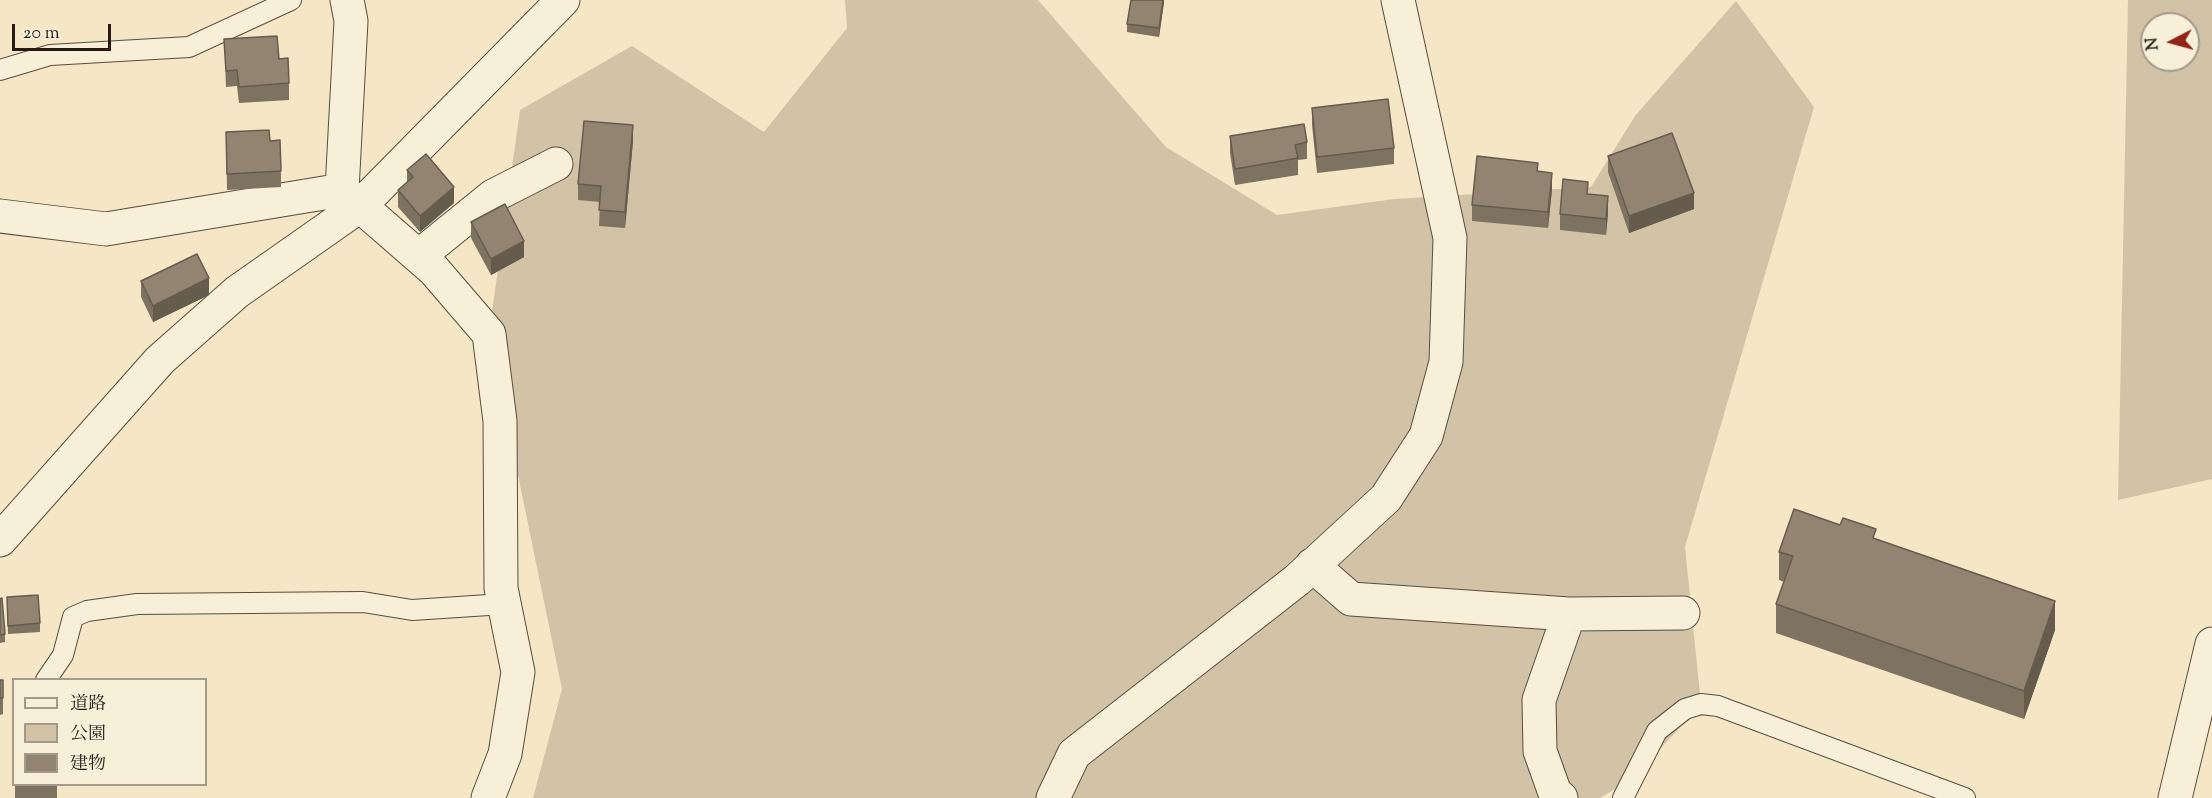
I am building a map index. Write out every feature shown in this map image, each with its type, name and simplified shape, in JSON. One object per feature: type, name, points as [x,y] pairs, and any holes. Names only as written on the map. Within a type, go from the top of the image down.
[{"type":"street","points":[[347,0],[351,21],[352,198]]},
{"type":"street","points":[[0,540],[160,360],[237,292],[352,198],[563,0]]},
{"type":"street","points":[[1053,798],[1074,754],[1312,565],[1386,498],[1426,436],[1446,362],[1450,238],[1398,0]]},
{"type":"street","points":[[419,256],[493,196],[556,164]]},
{"type":"street","points":[[0,216],[106,229],[352,198],[434,270],[489,334],[500,421],[501,588],[518,672],[506,754],[488,798]]},
{"type":"street","points":[[1312,565],[1352,599],[1569,614],[1683,613]]},
{"type":"street","points":[[1561,798],[1555,793],[1540,752],[1539,700],[1554,665],[1569,614]]},
{"type":"street","points":[[2175,798],[2212,644]]},
{"type":"lane","points":[[0,70],[50,55],[189,47],[291,0]]},
{"type":"lane","points":[[46,678],[63,655],[72,617],[87,611],[137,604],[363,602],[412,610],[504,604]]},
{"type":"lane","points":[[1623,798],[1658,731],[1685,709],[1701,704],[1718,706],[1965,798]]},
{"type":"green space","points":[[845,0],[1038,0],[1166,147],[1277,215],[1394,199],[1591,187],[1635,116],[1736,1],[1814,107],[1685,547],[1701,704],[1635,777],[1600,798],[533,798],[562,689],[489,334],[520,110],[632,46],[764,132],[847,28]]},
{"type":"green space","points":[[2128,0],[2212,0],[2212,479],[2118,500]]},
{"type":"building","points":[[1131,0],[1163,0],[1159,28],[1127,24]]},
{"type":"building","points":[[277,36],[279,59],[288,58],[289,83],[239,87],[237,70],[226,71],[224,39]]},
{"type":"building","points":[[1388,99],[1394,148],[1317,157],[1312,108]]},
{"type":"building","points":[[584,121],[633,125],[625,212],[599,210],[601,186],[578,184]]},
{"type":"building","points":[[1304,124],[1307,142],[1295,145],[1298,158],[1235,169],[1230,136]]},
{"type":"building","points":[[269,130],[270,141],[280,140],[281,171],[227,174],[226,132]]},
{"type":"building","points":[[1672,133],[1694,193],[1629,216],[1608,156]]},
{"type":"building","points":[[426,154],[454,187],[420,216],[398,190],[413,177],[407,170]]},
{"type":"building","points":[[1477,156],[1538,163],[1537,171],[1552,173],[1548,212],[1472,205]]},
{"type":"building","points":[[1563,179],[1588,182],[1587,194],[1608,196],[1606,219],[1560,214]]},
{"type":"building","points":[[505,204],[524,241],[491,259],[471,222]]},
{"type":"building","points":[[197,254],[209,278],[153,306],[141,281]]},
{"type":"building","points":[[1794,509],[1840,525],[1843,518],[1876,529],[1873,538],[2055,601],[2024,691],[1776,604],[1793,556],[1779,552]]},
{"type":"building","points":[[38,595],[40,623],[8,626],[7,597]]},
{"type":"building","points":[[2,598],[5,634],[0,635],[0,599]]},
{"type":"building","points":[[0,680],[3,680],[3,698],[0,698]]}]
